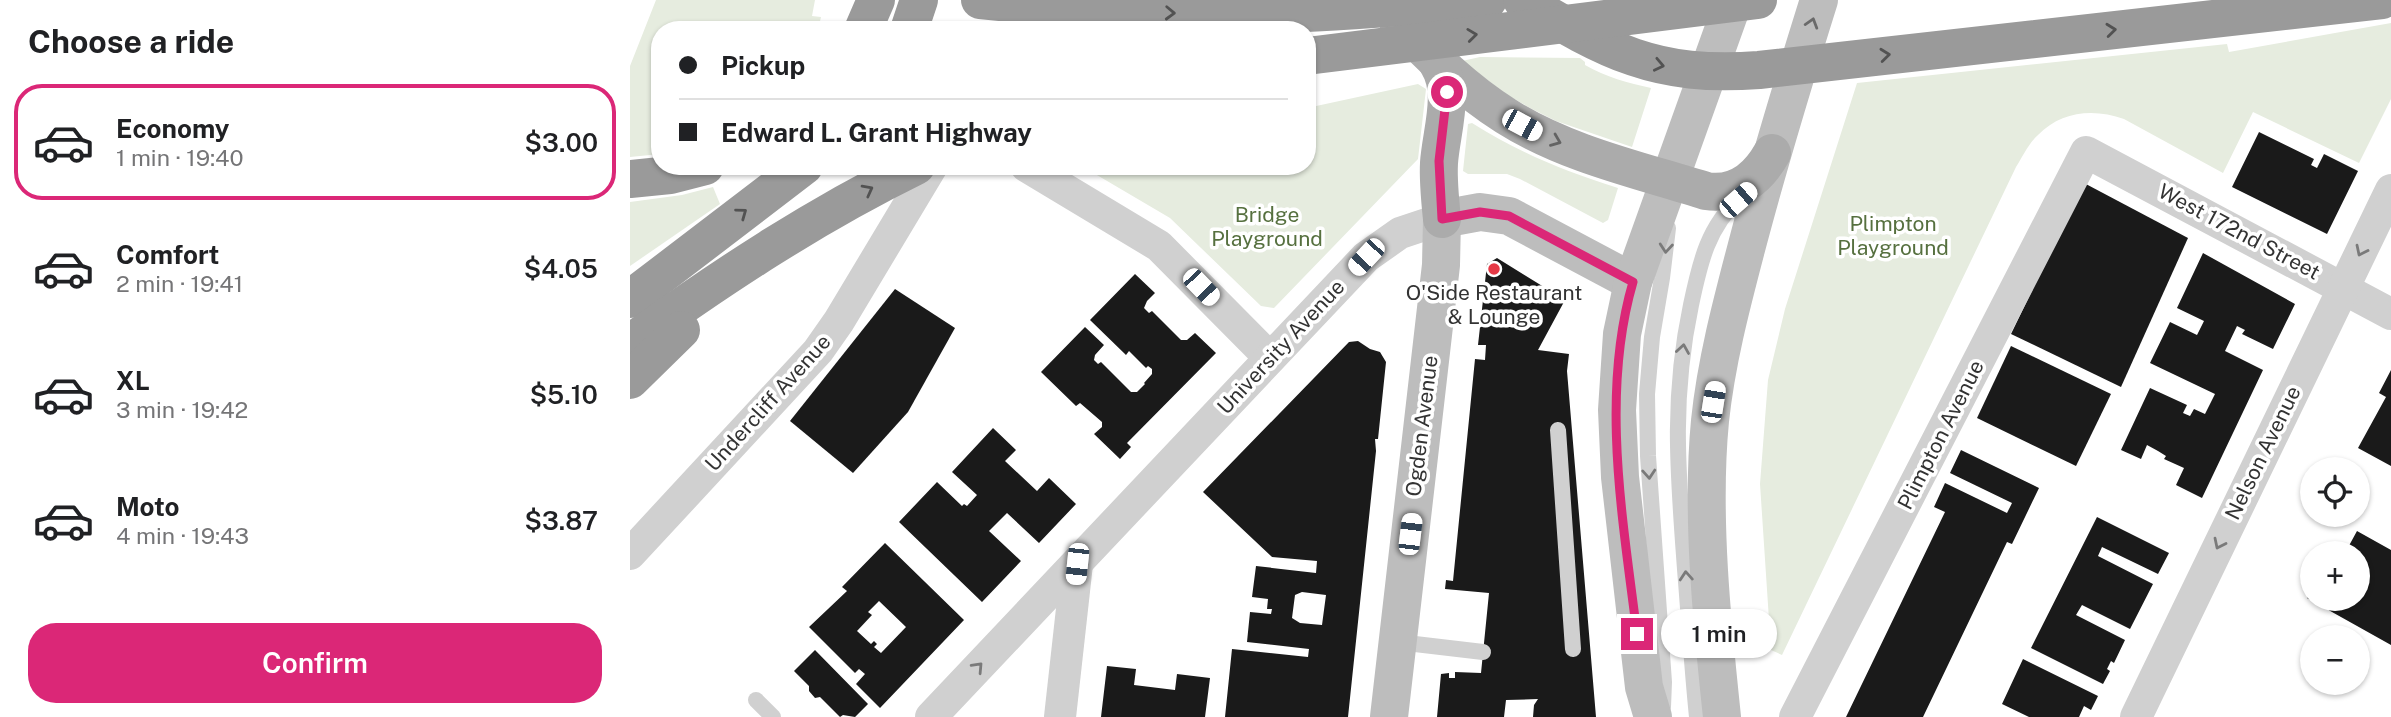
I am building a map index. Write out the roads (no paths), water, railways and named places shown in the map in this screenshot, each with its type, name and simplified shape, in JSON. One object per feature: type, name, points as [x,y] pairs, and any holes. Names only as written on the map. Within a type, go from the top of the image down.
[{"type":"highway","points":[[867,21],[876,0]]},
{"type":"highway","points":[[912,21],[919,0]]},
{"type":"highway","points":[[980,0],[1223,15],[1325,12],[1488,0]]},
{"type":"highway","points":[[1522,0],[1595,42],[1636,59],[1706,72],[1741,71],[2382,0]]},
{"type":"highway","points":[[1316,55],[1758,0]]},
{"type":"highway","points":[[630,179],[670,175]]},
{"type":"highway","points":[[630,299],[792,175]]},
{"type":"highway","points":[[630,343],[725,275],[822,216],[916,180]]},
{"type":"highway","points":[[630,380],[668,341],[750,269],[822,216]]},
{"type":"highway","points":[[630,284],[708,238]]},
{"type":"main road","points":[[1377,0],[1438,64],[1480,99],[1538,134],[1574,149],[1706,191],[1725,192],[1737,188],[1756,175],[1772,153]]},
{"type":"main road","points":[[1653,717],[1644,687],[1624,527],[1618,453],[1619,371],[1627,305],[1633,282],[1734,0]]},
{"type":"main road","points":[[1722,717],[1709,545],[1707,488],[1710,418],[1734,295],[1772,153],[1819,0]]},
{"type":"main road","points":[[1438,64],[1447,92],[1439,161],[1442,219]]},
{"type":"main road","name":"University Avenue","points":[[1442,219],[1480,212],[1509,216],[1633,282]]},
{"type":"main road","name":"Ogden Avenue","points":[[1389,717],[1441,265],[1442,219]]},
{"type":"street","points":[[1018,21],[1031,0]]},
{"type":"street","name":"West 172nd Street","points":[[2086,152],[2391,314]]},
{"type":"street","name":"Plimpton Avenue","points":[[1795,717],[2086,152]]},
{"type":"street","points":[[1041,175],[1159,246],[1270,358]]},
{"type":"street","name":"Undercliff Avenue","points":[[630,554],[818,351],[839,321],[916,180]]},
{"type":"street","name":"Nelson Avenue","points":[[2136,717],[2391,190]]},
{"type":"street","name":"University Avenue","points":[[931,717],[1366,257],[1400,233],[1442,219]]},
{"type":"street","points":[[1060,717],[1077,564]]},
{"type":"lane","points":[[1697,717],[1678,478],[1677,413],[1681,359],[1695,287],[1711,233],[1725,212],[1757,182],[1772,153]]},
{"type":"lane","points":[[1663,717],[1664,682],[1648,456],[1647,394],[1652,337],[1665,261],[1670,180]]},
{"type":"lane","points":[[1558,430],[1573,649]]},
{"type":"lane","points":[[1398,642],[1483,652]]},
{"type":"lane","points":[[756,701],[773,717]]},
{"type":"place","name":"O'Side Restaurant & Lounge","points":[[1494,269]]},
{"type":"park label","name":"Bridge Playground","points":[[1267,227]]},
{"type":"park label","name":"Plimpton Playground","points":[[1893,236]]}]
